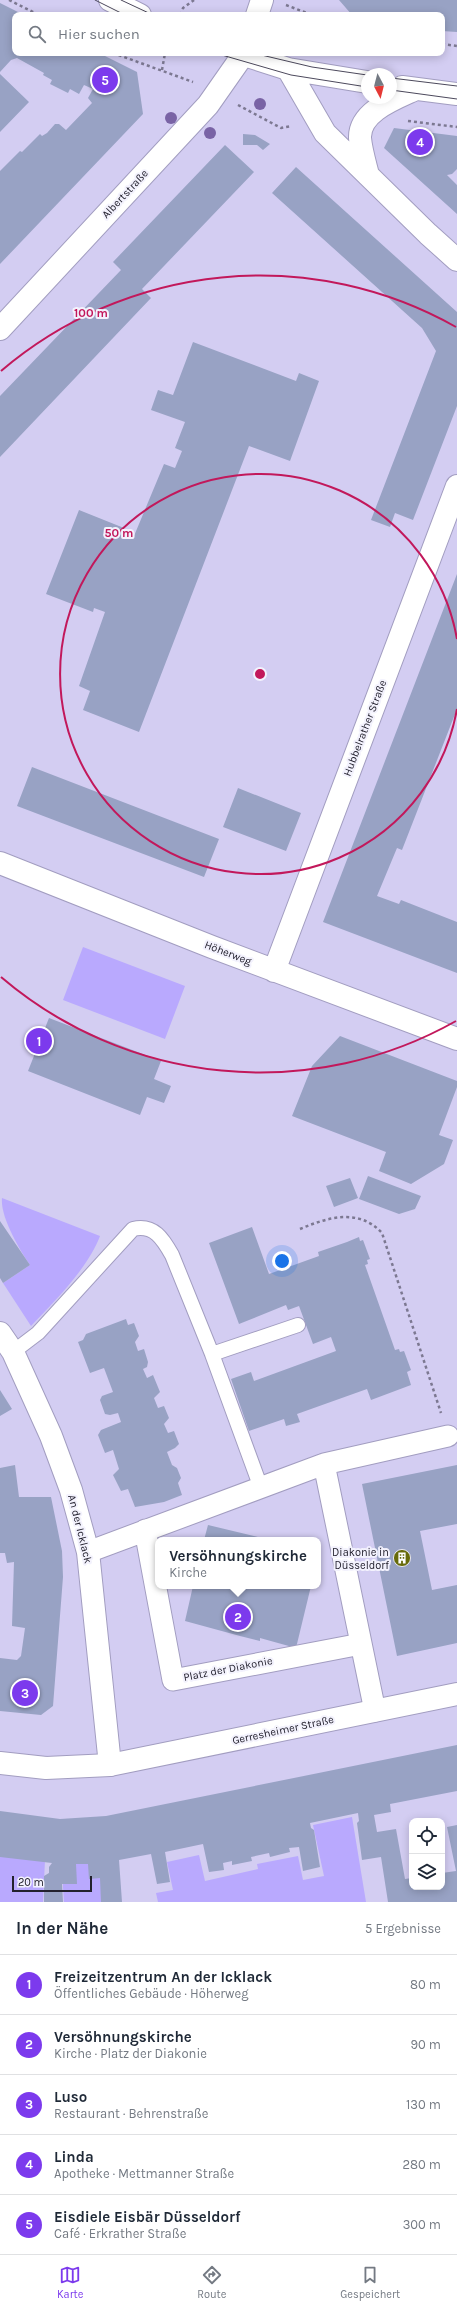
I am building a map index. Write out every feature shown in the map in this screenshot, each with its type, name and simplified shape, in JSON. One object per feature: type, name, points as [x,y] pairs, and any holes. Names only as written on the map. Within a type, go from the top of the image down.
[{"type":"street","points":[[110,0],[134,12]]},
{"type":"street","points":[[258,12],[262,0]]},
{"type":"street","name":"Albertstraße","points":[[0,329],[208,105],[240,56]]},
{"type":"street","points":[[247,56],[288,69],[361,81]]},
{"type":"street","points":[[288,69],[325,133],[428,234],[457,260]]},
{"type":"street","points":[[397,86],[457,94]]},
{"type":"street","points":[[368,175],[361,146],[361,128],[377,108],[416,89]]},
{"type":"street","name":"Hubbelrather Straße","points":[[274,970],[457,486]]},
{"type":"street","name":"Höherweg","points":[[0,863],[274,970],[457,1039]]},
{"type":"street","name":"An der Icklack","points":[[0,1333],[13,1352],[51,1436],[71,1490],[88,1552],[110,1765]]},
{"type":"street","points":[[88,1552],[324,1464],[453,1436]]},
{"type":"street","points":[[324,1464],[374,1711]]},
{"type":"street","name":"Platz der Diakonie","points":[[145,1530],[155,1584]]},
{"type":"street","name":"Platz der Diakonie","points":[[156,1589],[173,1680],[361,1644]]},
{"type":"street","name":"Gerresheimer Straße","points":[[0,1763],[46,1768],[110,1765],[457,1694]]},
{"type":"lane","points":[[13,1352],[38,1333],[133,1229],[150,1229],[164,1241],[212,1354],[261,1488]]},
{"type":"lane","points":[[212,1354],[298,1325]]},
{"type":"path","points":[[9,0],[33,12]]},
{"type":"path","points":[[182,12],[184,8],[194,0]]},
{"type":"path","points":[[291,6],[305,12]]},
{"type":"path","points":[[445,44],[457,46]]},
{"type":"path","points":[[122,56],[196,83]]},
{"type":"path","points":[[162,70],[164,56]]},
{"type":"path","points":[[231,101],[281,128],[292,126]]},
{"type":"path","points":[[406,121],[457,127]]},
{"type":"path","points":[[300,1229],[317,1222],[339,1217],[362,1218],[374,1224],[382,1233],[453,1436]]},
{"type":"shaded area","points":[[83,947],[185,986],[165,1039],[63,1000]]},
{"type":"shaded area","points":[[2,1198],[100,1236],[88,1260],[70,1284],[31,1326],[3,1283],[30,1265],[7,1224],[2,1206]]},
{"type":"shaded area","points":[[352,1817],[366,1902],[158,1902],[156,1893],[173,1890],[167,1862],[199,1855],[205,1881],[258,1869],[257,1864],[298,1856],[303,1880],[324,1876],[313,1825]]},
{"type":"shaded area","points":[[0,1854],[45,1860],[43,1902],[0,1902]]},
{"type":"shaded area","points":[[61,1858],[102,1862],[102,1902],[64,1902]]},
{"type":"building","points":[[339,0],[457,0],[457,32],[445,31],[445,12],[349,12]]},
{"type":"building","points":[[0,3],[18,12],[12,12],[12,56],[105,56],[137,72],[143,114],[0,264],[0,171],[20,151],[22,152],[40,134],[42,136],[47,133],[55,124],[59,124],[66,130],[92,103],[88,98],[93,89],[84,85],[79,94],[70,89],[68,93],[50,84],[52,80],[43,75],[44,73],[17,58],[11,60],[0,72]]},
{"type":"building","points":[[0,74],[29,102],[0,132]]},
{"type":"building","points":[[394,128],[457,136],[457,169],[452,174],[447,175],[457,185],[457,214],[384,148]]},
{"type":"building","points":[[243,134],[255,135],[270,144],[263,150],[257,145],[243,145]]},
{"type":"building","points":[[225,145],[254,172],[142,289],[151,298],[0,457],[0,396],[121,270],[113,262]]},
{"type":"building","points":[[296,167],[457,312],[457,406],[413,520],[395,513],[390,527],[371,520],[436,351],[422,328],[272,193]]},
{"type":"building","points":[[193,342],[296,381],[299,373],[319,381],[290,461],[249,446],[139,732],[83,710],[90,691],[79,686],[105,612],[94,608],[93,612],[46,594],[79,510],[124,528],[123,532],[134,536],[164,464],[175,468],[182,451],[175,448],[185,422],[151,410],[158,390],[173,395]]},
{"type":"building","points":[[457,574],[457,709],[402,850],[397,848],[377,896],[399,904],[401,900],[457,922],[457,973],[323,922]]},
{"type":"building","points":[[32,767],[219,839],[204,877],[17,806]]},
{"type":"building","points":[[238,788],[301,813],[286,851],[223,827]]},
{"type":"building","points":[[49,1018],[161,1061],[154,1079],[171,1086],[164,1103],[147,1097],[140,1115],[28,1071]]},
{"type":"building","points":[[340,1036],[457,1081],[457,1087],[439,1135],[453,1140],[444,1164],[411,1184],[379,1171],[386,1152],[292,1116],[312,1066]]},
{"type":"building","points":[[368,1176],[421,1196],[415,1209],[399,1214],[359,1199]]},
{"type":"building","points":[[350,1178],[358,1198],[334,1207],[326,1186]]},
{"type":"building","points":[[0,1221],[30,1265],[3,1283],[0,1278]]},
{"type":"building","points":[[252,1227],[269,1274],[319,1256],[318,1252],[359,1237],[360,1241],[363,1240],[370,1259],[367,1260],[368,1264],[365,1265],[395,1350],[399,1349],[400,1352],[404,1351],[411,1370],[407,1372],[411,1385],[371,1400],[367,1389],[297,1414],[300,1422],[286,1426],[284,1419],[249,1431],[231,1379],[251,1372],[254,1381],[336,1351],[331,1337],[313,1344],[299,1306],[288,1310],[286,1305],[239,1324],[209,1243]]},
{"type":"building","points":[[126,1319],[128,1325],[134,1323],[139,1336],[135,1342],[138,1351],[144,1349],[148,1362],[147,1367],[143,1369],[147,1378],[153,1375],[160,1392],[154,1398],[158,1408],[164,1406],[169,1418],[164,1424],[168,1433],[174,1431],[179,1444],[167,1452],[172,1465],[177,1468],[181,1478],[178,1483],[182,1495],[164,1502],[135,1507],[128,1489],[121,1491],[113,1475],[119,1469],[113,1450],[105,1453],[98,1435],[101,1430],[121,1422],[118,1413],[110,1415],[105,1414],[100,1400],[102,1396],[113,1392],[104,1368],[90,1373],[78,1342],[83,1340],[86,1334]]},
{"type":"building","points":[[0,1390],[12,1409],[0,1416]]},
{"type":"building","points":[[15,1465],[19,1497],[51,1497],[62,1551],[63,1577],[53,1706],[41,1715],[0,1711],[0,1658],[17,1660],[21,1656],[25,1628],[12,1626],[14,1562],[7,1563],[5,1553],[0,1553],[0,1468]]},
{"type":"building","name":"Diakonie in Düsseldorf","points":[[457,1465],[457,1524],[420,1531],[432,1590],[457,1585],[457,1643],[397,1656],[362,1484]]},
{"type":"building","points":[[208,1525],[258,1537],[205,1537]]},
{"type":"building","points":[[192,1589],[310,1589],[296,1648],[260,1638],[260,1641],[185,1621]]},
{"type":"building","points":[[457,1745],[457,1791],[390,1804],[391,1812],[374,1815],[377,1832],[396,1829],[405,1879],[409,1878],[409,1890],[445,1890],[445,1873],[456,1871],[447,1827],[457,1825],[457,1902],[388,1902],[381,1857],[362,1860],[357,1823],[359,1821],[358,1813],[310,1823],[311,1828],[314,1830],[320,1867],[303,1871],[299,1847],[289,1848],[290,1852],[270,1857],[269,1853],[251,1857],[252,1861],[232,1865],[232,1861],[223,1863],[224,1870],[209,1872],[203,1844],[165,1852],[170,1882],[157,1884],[151,1854],[119,1860],[122,1902],[101,1902],[100,1878],[89,1879],[88,1864],[76,1864],[77,1884],[62,1884],[63,1902],[44,1902],[44,1876],[49,1873],[49,1867],[52,1863],[0,1857],[0,1811],[60,1819],[106,1816]]},
{"type":"tram line","points":[[95,0],[119,12]]},
{"type":"tram line","points":[[121,0],[147,12]]},
{"type":"tram line","points":[[225,56],[291,75],[361,86]]},
{"type":"tram line","points":[[266,56],[312,67],[361,74]]},
{"type":"tram line","points":[[397,79],[457,86]]},
{"type":"tram line","points":[[397,91],[457,99]]},
{"type":"place","name":"Eisdiele Eisbär Düsseldorf","points":[[105,80]]},
{"type":"place","name":"Linda","points":[[420,142]]},
{"type":"place","name":"Freizeitzentrum An der Icklack","points":[[39,1041]]},
{"type":"place","name":"Diakonie in Düsseldorf","points":[[402,1558]]},
{"type":"place","name":"Versöhnungskirche","points":[[238,1617]]},
{"type":"place","name":"Luso","points":[[25,1693]]}]
